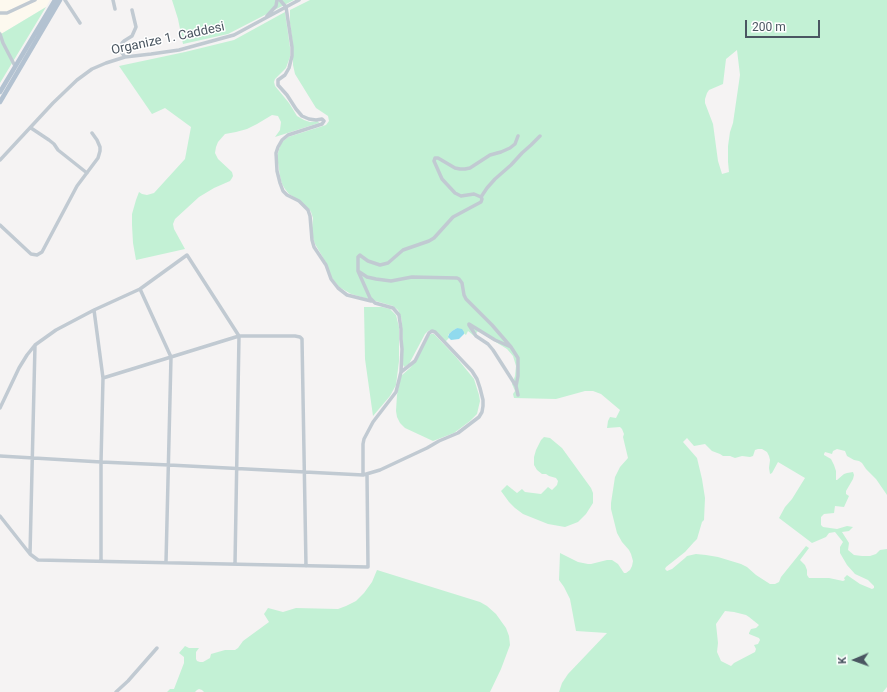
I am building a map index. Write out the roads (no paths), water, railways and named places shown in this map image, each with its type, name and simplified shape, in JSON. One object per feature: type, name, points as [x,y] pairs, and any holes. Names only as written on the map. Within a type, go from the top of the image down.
[{"type":"main road","points":[[0,102],[60,0]]},
{"type":"main road","points":[[0,92],[53,1]]},
{"type":"street","points":[[0,13],[7,13],[35,0]]},
{"type":"street","points":[[65,0],[80,23]]},
{"type":"street","points":[[113,0],[115,9]]},
{"type":"street","points":[[0,516],[30,554],[38,560],[368,567],[363,444],[373,422],[396,392],[401,372],[402,359],[399,315],[393,308],[347,295],[338,288],[331,279],[326,265],[314,247],[308,210],[299,201],[287,195],[283,191],[277,171],[276,153],[278,147],[286,136],[324,122],[322,119],[311,120],[302,116],[278,85],[278,80],[286,73],[292,60],[292,47],[286,7],[279,0],[276,6],[265,18]]},
{"type":"street","name":"Organize 1. Caddesi","points":[[0,160],[53,103],[77,80],[92,69],[125,57],[179,50],[234,36],[299,0]]},
{"type":"street","points":[[125,57],[121,49],[122,43],[132,36],[136,27],[132,10]]},
{"type":"street","points":[[0,34],[3,43],[16,66]]},
{"type":"street","points":[[31,128],[51,142],[58,150],[87,173]]},
{"type":"street","points":[[0,225],[31,254],[35,255],[42,252],[77,186],[100,154],[100,147],[92,133]]},
{"type":"street","points":[[481,197],[474,194],[461,196],[455,194],[442,179],[434,161],[435,158],[438,158],[455,168],[470,168],[490,155],[510,148],[515,144],[518,136]]},
{"type":"street","points":[[372,301],[358,271],[359,256],[380,265],[388,264],[403,250],[434,238],[453,217],[480,202],[482,199],[481,197],[495,179],[540,136]]},
{"type":"street","points":[[0,408],[19,368],[35,345],[56,330],[94,310],[140,290],[187,255],[239,336],[235,564]]},
{"type":"street","points":[[358,271],[376,279],[391,281],[412,277],[457,278],[462,283],[466,299],[492,325],[511,347],[518,358],[518,376],[516,386]]},
{"type":"street","points":[[140,290],[171,357],[166,562]]},
{"type":"street","points":[[94,310],[103,378],[101,561]]},
{"type":"street","points":[[511,347],[495,340],[469,324],[476,336],[488,344],[516,386],[518,395]]},
{"type":"street","points":[[0,456],[365,474],[380,470],[427,448],[439,440],[458,433],[482,412],[483,400],[477,379],[472,371],[435,332],[429,333],[415,361],[401,372]]},
{"type":"street","points":[[103,378],[239,336],[300,337],[302,339],[306,566]]},
{"type":"street","points":[[30,554],[35,345]]},
{"type":"street","points":[[116,692],[128,681],[157,648]]},
{"type":"water","points":[[457,328],[462,329],[464,334],[459,339],[451,340],[448,337],[449,334]]}]
